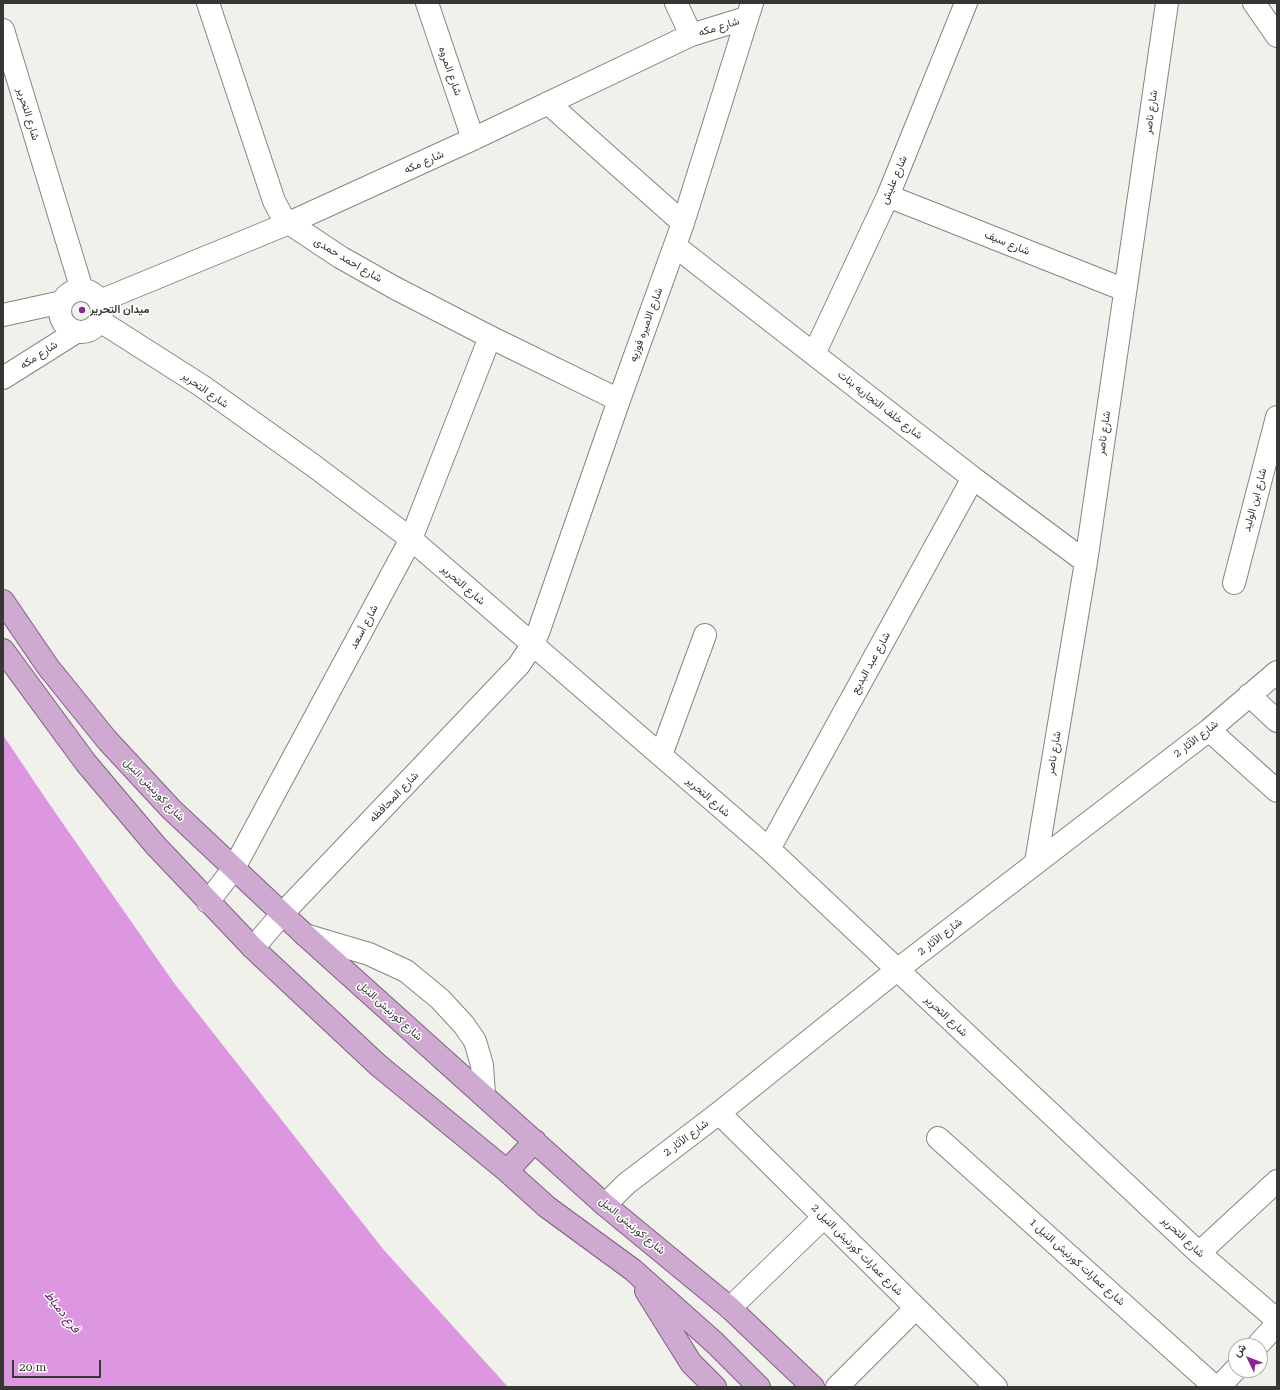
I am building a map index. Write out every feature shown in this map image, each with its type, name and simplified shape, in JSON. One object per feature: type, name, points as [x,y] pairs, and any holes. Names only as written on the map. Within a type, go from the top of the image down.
[{"type":"main road","name":"شارع كورنيش النيل","points":[[3,601],[48,666],[107,740],[170,808],[305,935],[605,1204],[730,1308],[813,1387]]},
{"type":"main road","points":[[3,650],[86,763],[156,846],[252,948],[378,1065],[507,1171],[546,1207],[633,1270],[715,1343],[758,1387]]},
{"type":"main road","points":[[507,1171],[535,1141]]},
{"type":"main road","points":[[633,1270],[691,1363],[714,1387]]},
{"type":"street","name":"شارع احمد حمدى","points":[[208,3],[274,201],[283,218],[288,223],[340,257],[395,288],[490,337],[619,400]]},
{"type":"street","name":"شارع المروه","points":[[427,3],[473,139]]},
{"type":"street","points":[[676,3],[691,35]]},
{"type":"street","name":"شارع عليش","points":[[814,354],[888,196],[966,3]]},
{"type":"street","name":"شارع ناصر","points":[[1036,862],[1086,562],[1167,3]]},
{"type":"street","points":[[1254,3],[1277,36]]},
{"type":"street","name":"شارع مكه","points":[[94,304],[288,223],[473,139],[691,35],[749,11]]},
{"type":"street","name":"شارع الاميره فوزيه","points":[[533,644],[683,223],[749,11]]},
{"type":"street","name":"شارع التحرير","points":[[3,30],[94,304],[255,426],[314,466],[411,539],[769,849],[1199,1253],[1277,1320]]},
{"type":"street","points":[[548,103],[683,223]]},
{"type":"street","name":"شارع سيف","points":[[888,196],[1125,290]]},
{"type":"street","name":"شارع خلف التجاريه بنات","points":[[674,246],[973,478],[1086,562]]},
{"type":"street","points":[[75,291],[94,304],[96,326],[92,330],[76,332],[64,323],[60,309],[65,297],[75,291]]},
{"type":"street","points":[[3,315],[62,302]]},
{"type":"street","name":"شارع مكه","points":[[3,378],[76,332]]},
{"type":"street","name":"شارع أسعد","points":[[208,902],[234,868],[411,539],[490,337]]},
{"type":"street","name":"شارع ابن الوليد","points":[[1234,583],[1277,417]]},
{"type":"street","name":"شارع عبد البديع","points":[[769,849],[973,478]]},
{"type":"street","points":[[660,756],[705,635]]},
{"type":"street","name":"شارع المحافظه","points":[[252,948],[283,913],[507,679],[519,665],[533,644]]},
{"type":"street","name":"شارع الآثار 2","points":[[605,1204],[626,1184],[719,1113],[897,970],[1208,730],[1277,672]]},
{"type":"street","points":[[1249,695],[1277,721]]},
{"type":"street","points":[[1208,730],[1277,791]]},
{"type":"street","points":[[305,935],[370,954],[406,971],[440,999],[464,1024],[475,1042],[482,1065],[484,1095]]},
{"type":"street","name":"شارع عمارات كورنيش النيل 2","points":[[719,1113],[996,1387]]},
{"type":"street","name":"شارع عمارات كورنيش النيل 1","points":[[938,1138],[1215,1387]]},
{"type":"street","points":[[1199,1253],[1277,1181]]},
{"type":"street","points":[[730,1308],[824,1217]]},
{"type":"street","points":[[836,1387],[916,1308]]},
{"type":"street","points":[[1264,1338],[1277,1324]]},
{"type":"street","points":[[1219,1387],[1228,1377]]},
{"type":"water","name":"فرع دمياط","points":[[3,735],[174,983],[383,1249],[508,1387],[3,1387]]},
{"type":"place","name":"ميدان التحرير","points":[[82,310]]}]
